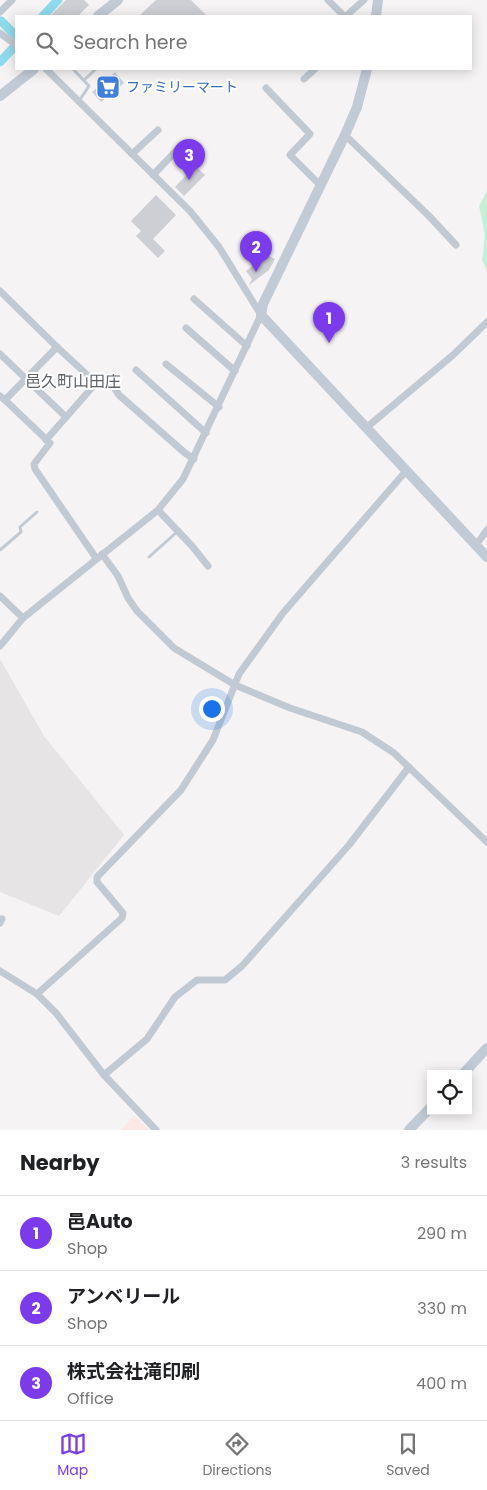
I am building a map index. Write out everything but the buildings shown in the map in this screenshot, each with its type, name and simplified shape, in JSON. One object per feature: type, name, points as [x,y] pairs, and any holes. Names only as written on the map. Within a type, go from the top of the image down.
[{"type":"street","points":[[0,12],[12,0]]},
{"type":"street","points":[[99,15],[118,0]]},
{"type":"street","points":[[328,0],[344,15]]},
{"type":"street","points":[[346,15],[364,0]]},
{"type":"street","points":[[376,0],[376,15]]},
{"type":"street","points":[[0,33],[15,44]]},
{"type":"street","points":[[0,96],[33,70]]},
{"type":"street","points":[[47,70],[190,211],[219,247],[261,315],[487,557]]},
{"type":"street","points":[[304,79],[314,70]]},
{"type":"street","points":[[0,646],[23,618],[158,510],[183,479],[247,346],[261,315],[263,304],[345,136],[367,70]]},
{"type":"street","points":[[266,88],[310,134],[290,155],[321,186]]},
{"type":"street","points":[[132,154],[158,130]]},
{"type":"street","points":[[345,136],[429,216],[456,245]]},
{"type":"street","points":[[153,175],[178,149]]},
{"type":"street","points":[[0,291],[96,383],[46,440]]},
{"type":"street","points":[[194,299],[247,346]]},
{"type":"street","points":[[366,428],[453,355],[487,322]]},
{"type":"street","points":[[186,328],[235,371]]},
{"type":"street","points":[[57,347],[26,378],[2,398],[50,443],[34,464],[35,469],[99,556],[118,576],[128,598],[156,632],[174,648],[235,685],[290,708],[362,732],[394,752],[487,842]]},
{"type":"street","points":[[0,354],[66,417]]},
{"type":"street","points":[[166,364],[218,407]]},
{"type":"street","points":[[136,370],[206,434]]},
{"type":"street","points":[[107,377],[119,395],[185,453],[194,458]]},
{"type":"street","points":[[37,994],[122,918],[122,914],[97,882],[97,877],[182,790],[213,740],[239,674],[283,613],[406,470]]},
{"type":"street","points":[[158,510],[178,530],[208,566]]},
{"type":"street","points":[[476,545],[487,530]]},
{"type":"street","points":[[0,596],[23,618]]},
{"type":"street","points":[[104,1075],[147,1039],[176,996],[197,980],[225,980],[242,966],[350,845],[410,767]]},
{"type":"street","points":[[0,971],[37,994],[56,1013],[104,1075],[156,1130]]},
{"type":"street","points":[[467,1070],[487,1048]]},
{"type":"street","points":[[409,1130],[427,1111]]},
{"type":"lane","points":[[74,70],[89,86],[79,101]]},
{"type":"lane","points":[[84,80],[95,70]]},
{"type":"lane","points":[[0,550],[21,532],[20,527],[37,512]]},
{"type":"lane","points":[[149,556],[178,530]]},
{"type":"shaded area","points":[[0,659],[44,736],[124,835],[59,916],[0,892]]},
{"type":"shaded area","points":[[134,1116],[148,1130],[121,1130]]},
{"type":"green space","points":[[487,191],[487,271],[482,260],[485,237],[479,206]]},
{"type":"waterway","points":[[44,15],[58,0]]},
{"type":"waterway","points":[[1,21],[15,35]]},
{"type":"waterway","points":[[0,62],[15,46]]},
{"type":"place","name":"ファミリーマート","points":[[108,87]]},
{"type":"place","name":"株式会社滝印刷","points":[[189,180]]},
{"type":"place","name":"アンベリール","points":[[256,272]]},
{"type":"place","name":"邑Auto","points":[[329,343]]},
{"type":"district","name":"邑久町山田庄","points":[[73,381]]}]
